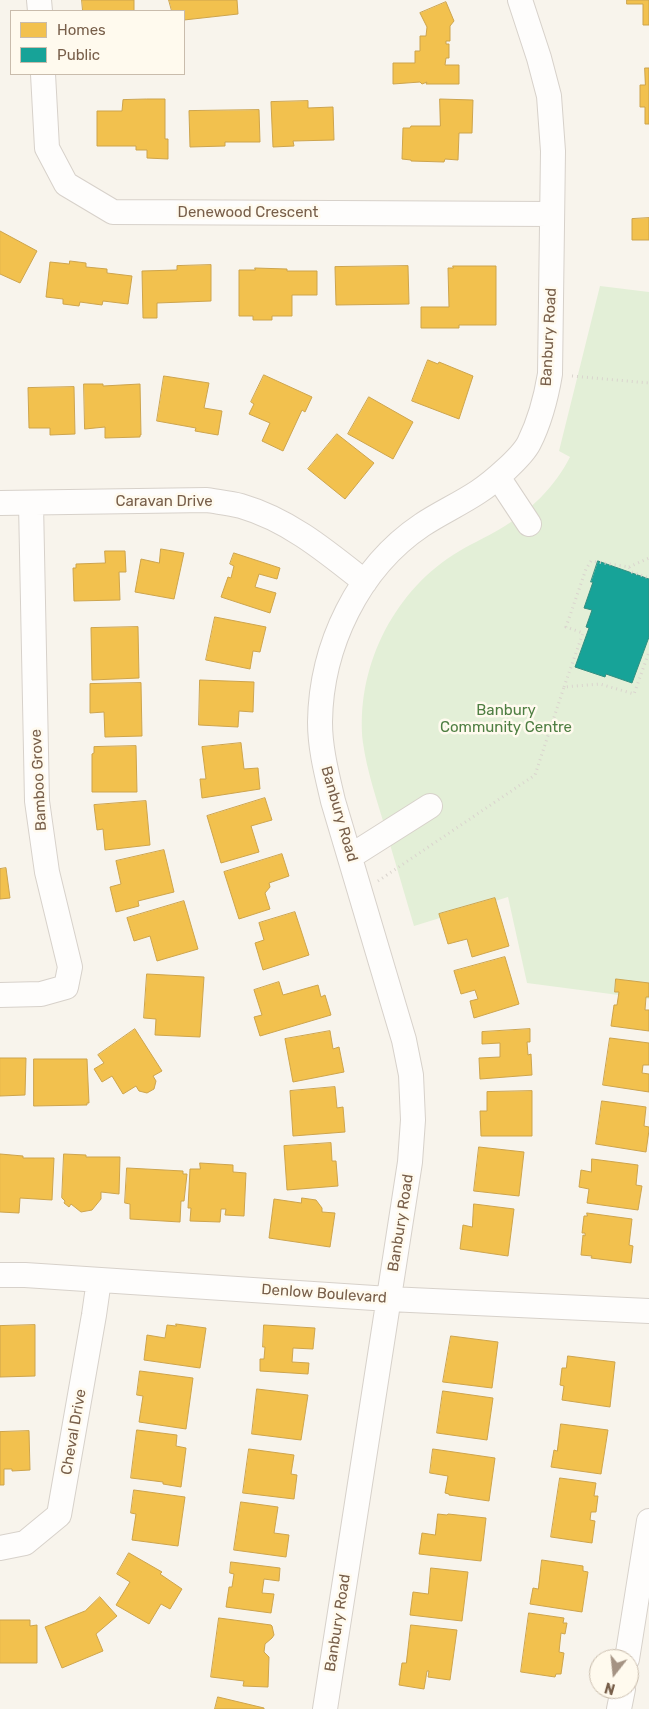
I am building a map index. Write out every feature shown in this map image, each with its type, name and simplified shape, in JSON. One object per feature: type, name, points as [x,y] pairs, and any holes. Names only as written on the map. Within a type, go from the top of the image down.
[{"type":"street","name":"Banbury Road","points":[[325,1709],[410,1162],[413,1120],[411,1075],[397,1012],[333,801],[324,762],[320,723],[323,688],[331,651],[348,608],[365,582],[387,554],[422,525],[479,492],[498,477],[528,444],[544,404],[550,374],[553,151],[549,96],[540,58],[520,0]]},
{"type":"street","name":"Denewood Crescent","points":[[43,75],[47,148],[66,184],[113,212],[552,214]]},
{"type":"street","points":[[498,477],[529,524]]},
{"type":"street","name":"Caravan Drive","points":[[0,503],[206,500],[239,505],[270,516],[299,532],[365,582]]},
{"type":"street","name":"Bamboo Grove","points":[[0,995],[41,994],[66,987],[70,966],[47,872],[37,801],[31,503]]},
{"type":"street","points":[[351,856],[430,806]]},
{"type":"street","name":"Denlow Boulevard","points":[[0,1275],[389,1299],[649,1311]]},
{"type":"street","name":"Cheval Drive","points":[[0,1548],[25,1543],[59,1515],[99,1280]]},
{"type":"street","points":[[629,1649],[649,1521]]},
{"type":"path","points":[[550,374],[649,382]]},
{"type":"path","points":[[361,893],[535,775],[583,633],[566,627],[586,569],[591,561],[629,567],[649,558]]},
{"type":"path","points":[[629,567],[632,572],[649,578]]},
{"type":"path","points":[[564,687],[600,684],[634,694],[649,652]]},
{"type":"green space","name":"Banbury Community Centre","points":[[600,286],[649,292],[649,999],[527,983],[508,897],[414,926],[372,784],[363,743],[362,716],[365,688],[382,636],[396,612],[431,571],[459,551],[511,522],[531,507],[557,479],[570,457],[559,451]]},
{"type":"building: Homes","points":[[82,0],[134,0],[134,10],[83,10]]},
{"type":"building: Homes","points":[[169,0],[237,0],[238,14],[185,20],[185,10],[172,10]]},
{"type":"building: Homes","points":[[627,0],[649,0],[649,25],[643,25],[643,4],[627,4]]},
{"type":"building: Homes","points":[[446,2],[454,21],[450,26],[450,41],[446,41],[446,44],[449,44],[449,58],[446,58],[445,65],[459,65],[459,84],[426,84],[427,82],[422,84],[420,82],[393,84],[393,63],[415,63],[415,51],[420,51],[420,36],[426,36],[427,27],[420,13]]},
{"type":"building: Homes","points":[[645,68],[649,68],[649,124],[645,124],[645,107],[640,107],[640,85],[645,85]]},
{"type":"building: Homes","points":[[165,99],[165,139],[168,139],[168,159],[147,158],[147,150],[136,150],[136,146],[97,146],[97,111],[122,111],[123,100]]},
{"type":"building: Homes","points":[[440,99],[473,100],[472,133],[459,133],[458,160],[445,159],[444,162],[402,159],[403,128],[410,128],[411,126],[440,126]]},
{"type":"building: Homes","points":[[308,101],[308,108],[333,107],[334,140],[293,141],[294,146],[273,147],[271,102]]},
{"type":"building: Homes","points":[[259,110],[260,142],[225,142],[225,146],[190,147],[189,111]]},
{"type":"building: Homes","points":[[649,218],[649,240],[632,240],[632,219]]},
{"type":"building: Homes","points":[[0,231],[37,251],[20,283],[0,274]]},
{"type":"building: Homes","points":[[70,261],[86,263],[86,267],[107,269],[107,273],[132,276],[128,304],[103,301],[102,305],[80,302],[79,306],[63,304],[63,299],[46,297],[50,262],[69,264]]},
{"type":"building: Homes","points":[[211,265],[211,301],[157,303],[157,318],[143,318],[142,271],[177,270],[177,266]]},
{"type":"building: Homes","points":[[408,266],[409,304],[336,305],[335,267]]},
{"type":"building: Homes","points":[[453,266],[496,266],[496,325],[459,325],[459,328],[421,328],[421,307],[449,307],[448,268],[453,268]]},
{"type":"building: Homes","points":[[255,268],[317,271],[317,295],[292,295],[292,316],[272,316],[272,320],[253,320],[253,316],[239,316],[239,270],[255,270]]},
{"type":"building: Homes","points":[[428,360],[438,364],[439,362],[473,376],[459,419],[412,401]]},
{"type":"building: Homes","points":[[264,375],[312,397],[305,412],[302,410],[283,451],[262,441],[270,423],[249,414],[254,404],[251,402]]},
{"type":"building: Homes","points":[[164,376],[209,383],[204,408],[222,411],[218,435],[195,431],[196,428],[157,421]]},
{"type":"building: Homes","points":[[84,384],[103,384],[103,386],[140,384],[140,437],[105,438],[105,427],[85,429]]},
{"type":"building: Homes","points":[[74,387],[75,434],[50,435],[50,428],[29,428],[28,388]]},
{"type":"building: Homes","points":[[369,397],[413,422],[393,459],[348,434]]},
{"type":"building: Homes","points":[[337,434],[374,463],[345,499],[308,469]]},
{"type":"building: Homes","points":[[161,549],[184,553],[174,599],[135,592],[141,559],[159,563]]},
{"type":"building: Homes","points":[[105,551],[125,551],[126,572],[119,572],[120,600],[74,601],[73,568],[76,568],[76,564],[105,563]]},
{"type":"building: Homes","points":[[234,553],[280,568],[277,579],[259,574],[255,587],[276,593],[270,613],[221,597],[228,577],[231,578],[234,566],[230,564]]},
{"type":"building: Homes","points":[[215,617],[266,627],[260,652],[253,651],[250,669],[206,660]]},
{"type":"building: Homes","points":[[138,627],[139,678],[92,680],[91,628]]},
{"type":"building: Homes","points":[[200,680],[254,682],[253,712],[239,711],[238,727],[199,725]]},
{"type":"building: Homes","points":[[141,683],[142,736],[105,737],[104,712],[90,713],[90,684]]},
{"type":"building: Homes","points":[[241,743],[244,769],[258,768],[260,789],[202,798],[200,779],[206,779],[202,747]]},
{"type":"building: Homes","points":[[136,746],[137,792],[92,792],[92,754],[94,753],[94,747]]},
{"type":"building: Homes","points":[[265,798],[272,820],[251,826],[259,852],[221,863],[207,816]]},
{"type":"building: Homes","points":[[146,801],[150,845],[105,850],[103,829],[97,830],[94,805]]},
{"type":"building: Homes","points":[[164,850],[174,892],[138,901],[139,906],[116,912],[110,887],[121,884],[116,861]]},
{"type":"building: Homes","points":[[282,854],[289,876],[269,883],[270,887],[265,893],[270,909],[239,919],[224,872]]},
{"type":"building: Homes","points":[[6,868],[10,898],[0,899],[0,869]]},
{"type":"building: Homes","points":[[495,898],[509,946],[472,957],[467,939],[448,944],[439,914]]},
{"type":"building: Homes","points":[[184,901],[198,949],[157,961],[150,936],[134,941],[127,918]]},
{"type":"building: Homes","points":[[295,912],[309,955],[263,970],[255,943],[264,940],[259,923]]},
{"type":"building: Homes","points":[[505,957],[519,1004],[474,1018],[470,1001],[478,999],[475,990],[461,994],[454,971]]},
{"type":"building: Homes","points":[[147,974],[204,977],[200,1037],[155,1035],[156,1019],[144,1018]]},
{"type":"building: Homes","points":[[616,979],[649,983],[649,997],[646,997],[645,1010],[649,1010],[649,1031],[611,1026],[614,1005],[617,1005],[619,992],[615,992]]},
{"type":"building: Homes","points":[[279,982],[283,995],[318,985],[321,997],[325,995],[331,1015],[260,1036],[254,1017],[262,1015],[254,990]]},
{"type":"building: Homes","points":[[135,1029],[162,1071],[153,1076],[156,1081],[154,1089],[147,1093],[139,1091],[136,1086],[123,1094],[112,1076],[102,1082],[94,1069],[104,1063],[98,1055]]},
{"type":"building: Homes","points":[[530,1029],[530,1042],[527,1042],[528,1055],[531,1054],[532,1075],[480,1079],[479,1058],[500,1057],[500,1043],[482,1044],[482,1032]]},
{"type":"building: Homes","points":[[330,1031],[333,1049],[339,1047],[344,1072],[293,1082],[285,1039]]},
{"type":"building: Homes","points":[[610,1038],[649,1043],[649,1065],[643,1065],[642,1073],[649,1074],[649,1092],[603,1085]]},
{"type":"building: Homes","points":[[0,1058],[26,1058],[25,1095],[0,1096]]},
{"type":"building: Homes","points":[[34,1059],[87,1059],[89,1103],[87,1105],[34,1106]]},
{"type":"building: Homes","points":[[335,1087],[337,1108],[343,1107],[345,1132],[293,1136],[290,1091]]},
{"type":"building: Homes","points":[[532,1091],[532,1136],[481,1136],[480,1111],[487,1111],[487,1092]]},
{"type":"building: Homes","points":[[602,1101],[646,1107],[644,1126],[649,1127],[649,1130],[646,1152],[596,1144]]},
{"type":"building: Homes","points":[[331,1143],[332,1161],[336,1161],[338,1186],[287,1190],[284,1146]]},
{"type":"building: Homes","points":[[479,1147],[524,1152],[519,1196],[474,1191]]},
{"type":"building: Homes","points":[[0,1154],[23,1156],[23,1158],[54,1158],[52,1200],[20,1198],[19,1213],[0,1212]]},
{"type":"building: Homes","points":[[64,1154],[86,1155],[86,1157],[120,1157],[119,1194],[101,1192],[101,1199],[92,1210],[81,1212],[71,1204],[69,1207],[62,1198]]},
{"type":"building: Homes","points":[[592,1159],[638,1165],[636,1185],[642,1186],[638,1210],[587,1203],[589,1189],[579,1187],[581,1170],[591,1172]]},
{"type":"building: Homes","points":[[200,1163],[233,1165],[233,1172],[246,1173],[244,1216],[225,1215],[226,1209],[221,1209],[220,1222],[190,1221],[191,1208],[188,1208],[190,1169],[200,1169]]},
{"type":"building: Homes","points":[[127,1168],[183,1171],[183,1174],[187,1174],[184,1201],[181,1201],[180,1222],[130,1219],[130,1204],[125,1203]]},
{"type":"building: Homes","points":[[302,1198],[316,1200],[322,1208],[322,1212],[335,1213],[330,1247],[269,1238],[274,1199],[301,1203]]},
{"type":"building: Homes","points":[[474,1204],[514,1209],[508,1256],[460,1249],[463,1225],[472,1227]]},
{"type":"building: Homes","points":[[587,1213],[632,1219],[629,1245],[633,1246],[631,1263],[581,1255],[583,1235],[585,1236],[585,1233],[582,1233],[584,1216],[587,1216]]},
{"type":"building: Homes","points":[[176,1324],[206,1328],[200,1368],[144,1360],[147,1335],[165,1338],[167,1325],[176,1326]]},
{"type":"building: Homes","points":[[35,1325],[35,1376],[0,1377],[0,1326]]},
{"type":"building: Homes","points":[[264,1325],[315,1328],[313,1349],[293,1348],[292,1362],[309,1363],[308,1374],[260,1371],[260,1359],[264,1359]]},
{"type":"building: Homes","points":[[451,1336],[498,1342],[492,1388],[443,1382]]},
{"type":"building: Homes","points":[[568,1356],[615,1362],[610,1407],[562,1400],[564,1386],[560,1385],[562,1368],[566,1368]]},
{"type":"building: Homes","points":[[140,1371],[193,1378],[186,1429],[139,1422],[143,1396],[137,1395]]},
{"type":"building: Homes","points":[[257,1389],[308,1395],[301,1440],[252,1434]]},
{"type":"building: Homes","points":[[443,1391],[493,1398],[487,1440],[437,1433]]},
{"type":"building: Homes","points":[[561,1424],[608,1430],[601,1474],[551,1467],[554,1450],[557,1451]]},
{"type":"building: Homes","points":[[137,1430],[177,1435],[176,1446],[186,1448],[181,1487],[163,1484],[163,1482],[131,1478]]},
{"type":"building: Homes","points":[[29,1431],[30,1470],[12,1471],[12,1469],[4,1469],[4,1485],[0,1485],[0,1432]]},
{"type":"building: Homes","points":[[249,1449],[294,1455],[291,1474],[297,1475],[294,1499],[243,1493]]},
{"type":"building: Homes","points":[[433,1449],[495,1458],[489,1501],[445,1493],[448,1476],[430,1473]]},
{"type":"building: Homes","points":[[560,1478],[596,1483],[594,1496],[598,1496],[596,1512],[591,1512],[590,1520],[595,1521],[592,1543],[551,1537]]},
{"type":"building: Homes","points":[[134,1490],[185,1497],[178,1546],[132,1540],[136,1514],[131,1513]]},
{"type":"building: Homes","points":[[241,1502],[278,1507],[274,1533],[289,1535],[286,1557],[234,1550]]},
{"type":"building: Homes","points":[[438,1514],[486,1518],[481,1561],[419,1554],[422,1533],[435,1535]]},
{"type":"building: Homes","points":[[129,1553],[162,1572],[160,1574],[182,1589],[170,1609],[161,1604],[149,1624],[116,1605],[130,1582],[117,1574]]},
{"type":"building: Homes","points":[[542,1560],[583,1566],[583,1571],[588,1572],[582,1612],[530,1604],[533,1588],[538,1589]]},
{"type":"building: Homes","points":[[231,1562],[280,1568],[279,1581],[264,1579],[262,1593],[274,1594],[271,1613],[226,1607],[229,1587],[232,1587],[234,1574],[230,1573]]},
{"type":"building: Homes","points":[[431,1568],[468,1572],[462,1621],[410,1615],[413,1592],[428,1594]]},
{"type":"building: Homes","points":[[100,1597],[117,1616],[96,1634],[103,1651],[62,1668],[45,1627],[85,1611]]},
{"type":"building: Homes","points":[[529,1613],[564,1618],[563,1623],[567,1623],[565,1634],[561,1633],[559,1652],[564,1653],[561,1674],[556,1674],[555,1677],[521,1672]]},
{"type":"building: Homes","points":[[219,1618],[272,1626],[274,1635],[265,1644],[264,1652],[269,1657],[268,1687],[243,1686],[244,1681],[211,1677]]},
{"type":"building: Homes","points":[[0,1620],[30,1620],[30,1626],[37,1625],[37,1663],[0,1663]]},
{"type":"building: Homes","points":[[411,1625],[457,1630],[450,1680],[428,1677],[429,1671],[427,1671],[424,1689],[399,1685],[402,1663],[406,1663]]},
{"type":"building: Homes","points":[[218,1697],[264,1708],[264,1709],[215,1709]]},
{"type":"building: Public","points":[[598,561],[649,579],[649,637],[632,683],[606,674],[605,677],[575,667],[589,628],[586,627],[592,610],[584,608]]}]
